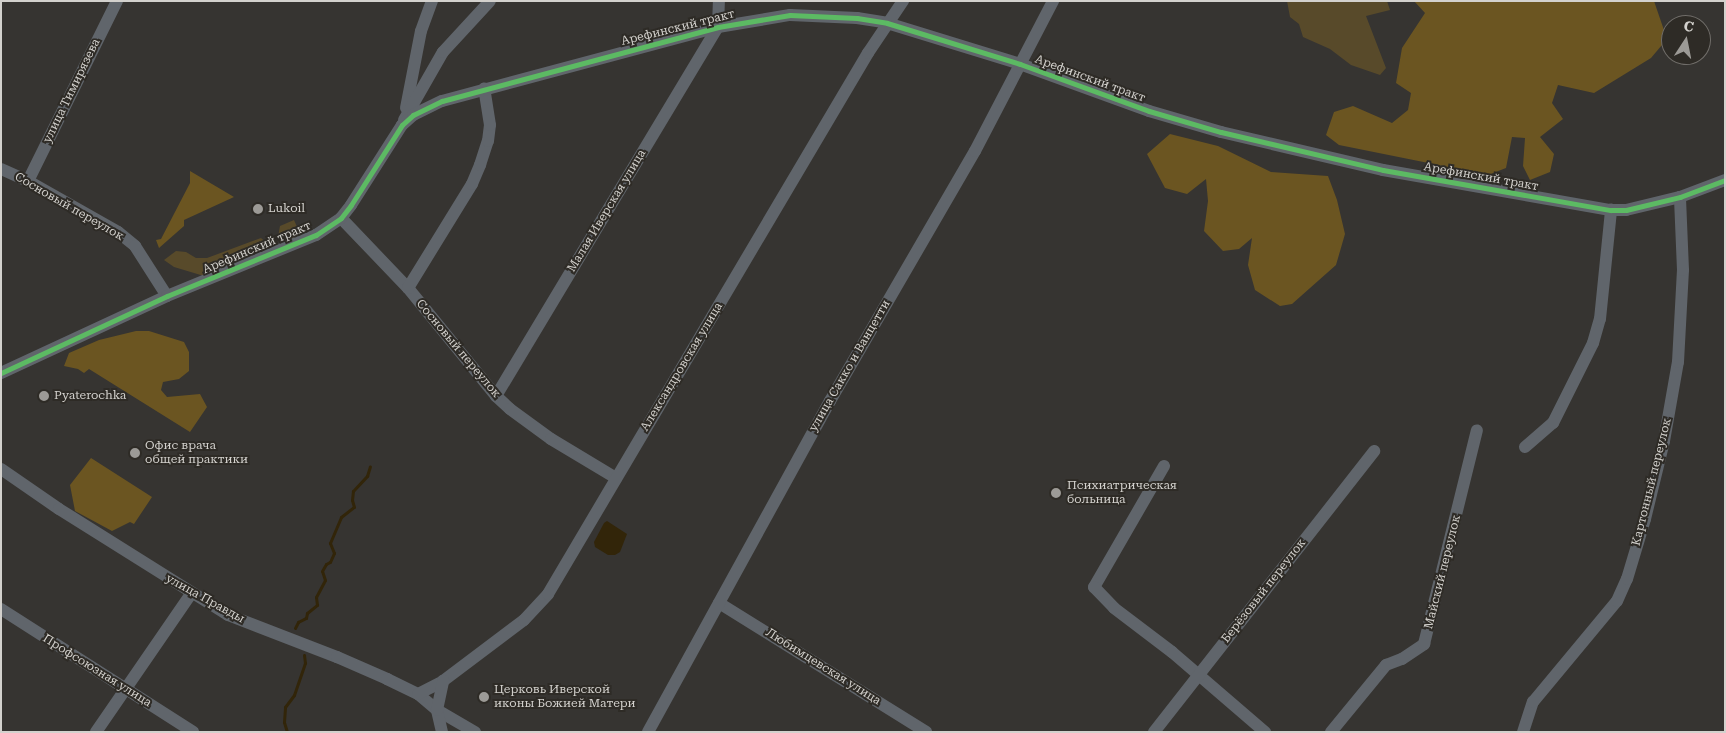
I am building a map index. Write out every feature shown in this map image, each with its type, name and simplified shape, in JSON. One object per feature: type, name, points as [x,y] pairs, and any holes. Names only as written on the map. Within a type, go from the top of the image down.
[{"type":"street","name":"улица Тимирязева","points":[[28,181],[117,1]]},
{"type":"street","points":[[402,125],[421,31],[432,1]]},
{"type":"street","points":[[402,125],[442,52],[490,1]]},
{"type":"street","points":[[718,27],[719,1]]},
{"type":"street","points":[[887,23],[903,1]]},
{"type":"street","name":"улица Сакко и Ванцетти","points":[[648,732],[830,401],[975,151],[1053,1]]},
{"type":"street","name":"Арефинский тракт","points":[[1,373],[167,296],[303,242],[331,226],[341,218],[402,125],[413,115],[442,101],[484,88],[718,27],[798,15],[857,18],[887,23],[1020,64],[1149,111],[1221,132],[1383,170],[1611,210],[1626,210],[1680,197],[1725,180]]},
{"type":"street","name":"Александровская улица","points":[[418,694],[443,682],[524,620],[548,594],[887,23]]},
{"type":"street","name":"Малая Иверская улица","points":[[496,396],[718,27]]},
{"type":"street","points":[[408,288],[472,184],[480,165],[488,141],[490,125],[484,88]]},
{"type":"street","name":"Сосновый переулок","points":[[1,170],[28,181],[124,237],[135,246],[148,263],[167,296]]},
{"type":"street","name":"Картонный переулок","points":[[1523,732],[1532,702],[1617,601],[1627,579],[1645,519],[1664,441],[1678,362],[1683,270],[1680,197]]},
{"type":"street","points":[[1525,447],[1553,423],[1593,343],[1600,318],[1611,210]]},
{"type":"street","name":"Сосновый переулок","points":[[341,218],[408,288],[496,396],[510,409],[551,439],[616,478]]},
{"type":"street","name":"Майский переулок","points":[[1331,732],[1386,665],[1402,659],[1424,644],[1477,430]]},
{"type":"street","name":"Берёзовый переулок","points":[[1154,732],[1374,451]]},
{"type":"street","points":[[1164,466],[1094,587],[1114,608],[1172,652],[1265,732]]},
{"type":"street","name":"улица Правды","points":[[1,469],[191,594],[228,615],[337,657],[418,694],[438,710],[475,732]]},
{"type":"street","points":[[96,732],[191,594]]},
{"type":"street","name":"Любимцевская улица","points":[[719,603],[926,732]]},
{"type":"street","name":"Профсоюзная улица","points":[[1,609],[193,732]]},
{"type":"street","points":[[442,732],[438,710],[443,682]]},
{"type":"shaded area","points":[[1287,1],[1387,1],[1390,10],[1366,16],[1386,68],[1380,75],[1351,65],[1330,49],[1303,37],[1299,24],[1290,17]]},
{"type":"shaded area","points":[[1414,1],[1654,1],[1661,21],[1661,46],[1651,58],[1594,93],[1558,85],[1552,103],[1563,119],[1540,137],[1554,154],[1550,172],[1530,180],[1523,166],[1525,138],[1512,137],[1506,168],[1488,175],[1339,145],[1326,135],[1334,112],[1353,106],[1392,123],[1408,110],[1411,93],[1396,83],[1402,48],[1425,13]]},
{"type":"shaded area","points":[[1170,134],[1218,146],[1271,172],[1328,176],[1337,200],[1345,234],[1336,265],[1292,304],[1280,306],[1255,290],[1248,265],[1252,238],[1239,249],[1223,251],[1204,231],[1208,201],[1206,179],[1187,194],[1165,188],[1147,154]]},
{"type":"shaded area","points":[[190,171],[234,197],[184,220],[184,226],[159,248],[156,240],[161,239],[190,183]]},
{"type":"shaded area","points":[[294,220],[301,236],[287,241],[278,237],[280,226]]},
{"type":"shaded area","points":[[261,238],[268,244],[266,251],[204,276],[174,267],[164,260],[176,251],[186,252],[196,258],[207,258]]},
{"type":"shaded area","points":[[136,331],[149,331],[184,342],[189,352],[189,371],[179,379],[163,382],[161,390],[167,397],[200,394],[207,407],[190,432],[89,369],[84,373],[78,369],[64,366],[69,353],[99,340]]},
{"type":"shaded area","points":[[91,458],[152,497],[134,524],[130,522],[112,531],[75,511],[70,485]]},
{"type":"shaded area","points":[[607,521],[627,534],[620,552],[615,555],[608,555],[595,547],[594,542]]},
{"type":"waterway","points":[[295,628],[298,622],[306,618],[307,613],[317,605],[316,597],[325,580],[322,571],[326,564],[330,562],[334,553],[330,543],[341,517],[354,507],[352,500],[353,491],[367,476],[370,466]]},
{"type":"waterway","points":[[287,732],[284,722],[285,707],[294,695],[305,663],[304,655]]},
{"type":"cycle path","points":[[1,373],[167,296],[316,235],[341,218],[402,125],[413,115],[442,101],[718,27],[790,15],[857,18],[887,23],[1020,64],[1149,111],[1221,132],[1383,170],[1611,210],[1626,210],[1680,197],[1725,180]]},
{"type":"place","name":"Lukoil","points":[[258,209]]},
{"type":"place","name":"Pyaterochka","points":[[44,396]]},
{"type":"place","name":"Офис врача общей практики","points":[[135,453]]},
{"type":"place","name":"Психиатрическая больница","points":[[1056,493]]},
{"type":"place","name":"Церковь Иверской иконы Божией Матери","points":[[484,697]]}]
